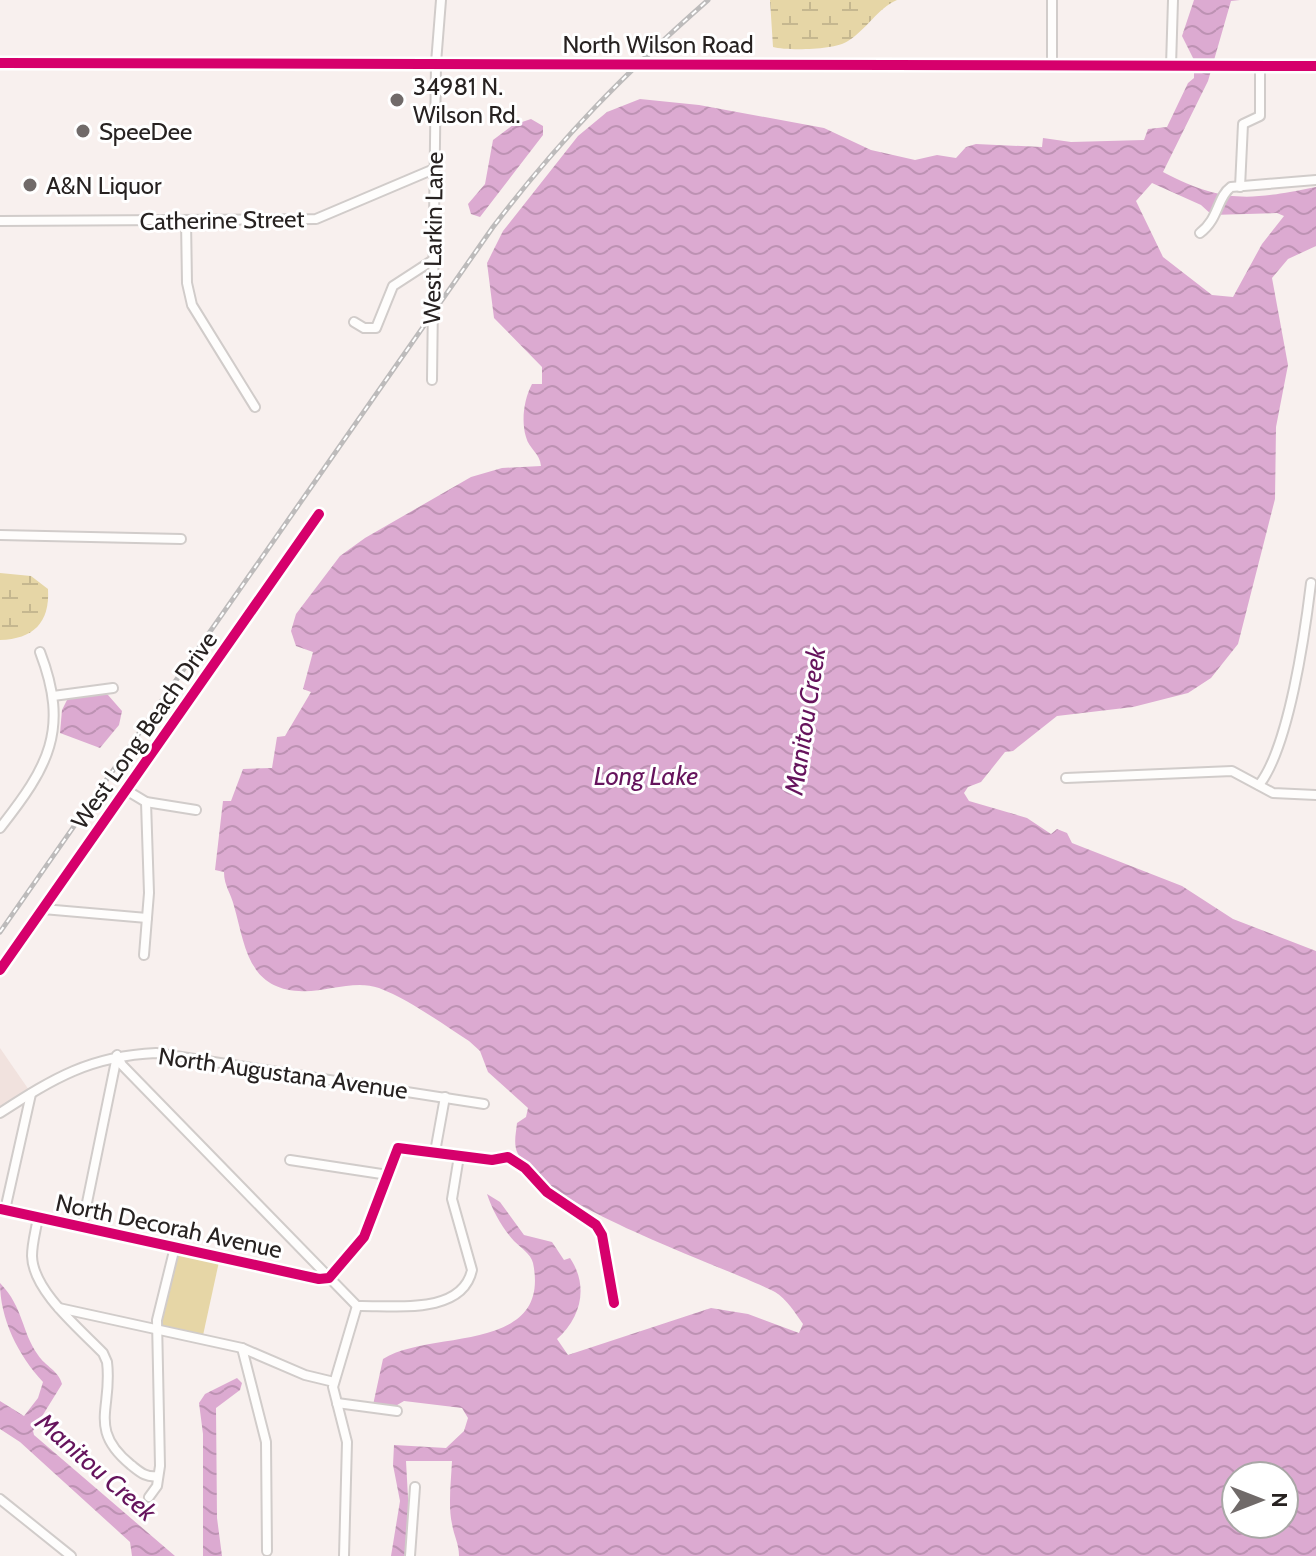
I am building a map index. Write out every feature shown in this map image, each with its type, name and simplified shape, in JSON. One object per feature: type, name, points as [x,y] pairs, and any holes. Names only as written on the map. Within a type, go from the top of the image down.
[{"type":"street","name":"West Larkin Lane","points":[[432,380],[436,63],[441,0]]},
{"type":"street","points":[[1052,0],[1052,65]]},
{"type":"street","points":[[1173,0],[1176,66]]},
{"type":"street","name":"North Wilson Road","points":[[0,63],[1316,66]]},
{"type":"street","points":[[1240,187],[1243,124],[1260,116],[1260,66]]},
{"type":"street","name":"Catherine Street","points":[[0,221],[316,219],[434,169]]},
{"type":"street","points":[[1200,233],[1211,226],[1225,192],[1240,187],[1316,180]]},
{"type":"street","points":[[186,221],[187,283],[192,305],[255,407]]},
{"type":"street","points":[[354,322],[368,329],[376,328],[393,286],[433,260]]},
{"type":"street","name":"West Long Beach Drive","points":[[0,970],[319,514]]},
{"type":"street","points":[[0,535],[181,539]]},
{"type":"street","points":[[1259,785],[1269,773],[1281,739],[1311,583]]},
{"type":"street","points":[[0,828],[47,759],[52,744],[53,696],[40,652]]},
{"type":"street","points":[[53,696],[113,688]]},
{"type":"street","points":[[1066,778],[1232,771],[1281,795],[1316,795]]},
{"type":"street","points":[[126,790],[146,802],[196,810]]},
{"type":"street","points":[[144,955],[147,918],[146,802]]},
{"type":"street","points":[[43,909],[147,918]]},
{"type":"street","points":[[82,1227],[117,1055]]},
{"type":"street","points":[[117,1055],[122,1065],[357,1306],[441,1303],[469,1280],[472,1270],[452,1199],[459,1156]]},
{"type":"street","name":"North Augustana Avenue","points":[[0,1113],[61,1074],[117,1055],[182,1055],[484,1104]]},
{"type":"street","points":[[3,1209],[31,1093]]},
{"type":"street","points":[[435,1152],[445,1097]]},
{"type":"street","points":[[329,1278],[364,1237],[398,1148],[492,1160],[514,1158],[547,1192],[592,1220],[602,1235],[614,1303]]},
{"type":"street","points":[[290,1160],[388,1175]]},
{"type":"street","name":"North Decorah Avenue","points":[[3,1209],[319,1279],[329,1278]]},
{"type":"street","points":[[38,1217],[33,1262],[58,1307],[103,1353],[107,1362],[104,1432],[109,1443],[141,1473],[158,1476]]},
{"type":"street","points":[[149,1497],[158,1476],[157,1329],[175,1247]]},
{"type":"street","points":[[344,1556],[347,1442],[334,1382],[357,1306]]},
{"type":"street","points":[[58,1307],[242,1348],[305,1375],[334,1382]]},
{"type":"street","points":[[242,1348],[266,1442],[267,1551]]},
{"type":"street","points":[[337,1403],[397,1411]]},
{"type":"street","points":[[410,1556],[415,1487]]},
{"type":"street","points":[[0,1499],[71,1556]]},
{"type":"shaded area","points":[[0,1048],[31,1093],[0,1112]]},
{"type":"green space","points":[[770,0],[897,0],[848,41],[823,48],[800,49],[773,47]]},
{"type":"green space","points":[[0,573],[31,576],[48,589],[46,611],[37,627],[12,639],[0,640]]},
{"type":"green space","points":[[175,1247],[220,1257],[202,1340],[157,1329]]},
{"type":"water","name":"Long Lake","points":[[1194,0],[1240,0],[1231,1],[1208,81],[1163,172],[1204,190],[1238,196],[1273,195],[1316,187],[1316,246],[1288,259],[1272,278],[1288,365],[1276,427],[1275,499],[1238,644],[1211,678],[1188,693],[1133,707],[1057,716],[1013,751],[1005,752],[981,782],[968,787],[964,793],[969,801],[1027,818],[1051,834],[1057,829],[1067,833],[1072,843],[1182,886],[1233,919],[1316,951],[1316,1556],[459,1556],[450,1510],[452,1461],[406,1461],[409,1516],[405,1556],[391,1556],[400,1501],[393,1465],[394,1445],[446,1448],[464,1431],[468,1418],[462,1408],[404,1401],[392,1408],[373,1405],[383,1359],[403,1350],[506,1326],[524,1313],[534,1292],[532,1260],[506,1231],[487,1194],[500,1202],[524,1235],[552,1242],[564,1260],[570,1258],[576,1269],[580,1301],[572,1321],[557,1339],[568,1355],[711,1308],[748,1314],[799,1333],[803,1324],[787,1302],[775,1292],[595,1213],[533,1173],[518,1154],[515,1143],[517,1123],[526,1117],[528,1108],[488,1072],[480,1051],[436,1019],[379,988],[360,985],[299,991],[268,982],[258,973],[246,949],[224,872],[215,870],[223,801],[231,801],[243,769],[272,768],[277,737],[285,736],[311,692],[303,689],[313,652],[296,646],[291,631],[296,614],[340,556],[365,538],[471,477],[502,468],[541,466],[527,441],[524,410],[532,384],[542,384],[542,367],[494,318],[487,263],[503,231],[578,136],[607,112],[640,99],[699,105],[824,128],[871,150],[915,160],[937,155],[956,158],[966,147],[976,144],[1042,147],[1043,138],[1071,142],[1144,140],[1148,129],[1167,127],[1188,83],[1194,78],[1194,60],[1182,36]],"holes":[[[1152,183],[1201,205],[1212,215],[1277,213],[1284,216],[1262,244],[1233,297],[1212,295],[1163,257],[1136,201]]]},
{"type":"water","points":[[531,119],[543,126],[543,135],[480,217],[471,214],[468,204],[485,184],[493,140],[513,125]]},
{"type":"water","points":[[87,693],[108,695],[122,711],[119,725],[100,748],[60,733],[62,710],[68,698]]},
{"type":"water","points":[[0,1283],[14,1301],[32,1346],[62,1384],[33,1431],[34,1435],[175,1556],[132,1556],[130,1542],[20,1442],[0,1429],[0,1401],[24,1416],[38,1398],[43,1382],[12,1336],[3,1310]]},
{"type":"water","points":[[237,1378],[242,1383],[240,1390],[216,1408],[217,1518],[222,1556],[203,1556],[203,1434],[199,1403],[205,1394]]},
{"type":"railway","points":[[0,932],[493,227],[543,164],[594,108],[708,0]]},
{"type":"cycle path","points":[[0,63],[1316,66]]},
{"type":"cycle path","points":[[0,970],[319,514]]},
{"type":"cycle path","points":[[0,1209],[319,1279],[329,1278],[364,1237],[398,1148],[492,1160],[508,1157],[525,1168],[547,1192],[596,1225],[602,1235],[614,1303]]},
{"type":"place","name":"34981 N. Wilson Rd.","points":[[397,100]]},
{"type":"place","name":"SpeeDee","points":[[83,131]]},
{"type":"place","name":"A&N Liquor","points":[[30,185]]},
{"type":"water label","name":"Manitou Creek","points":[[805,721]]},
{"type":"water label","name":"Manitou Creek","points":[[96,1467]]}]
